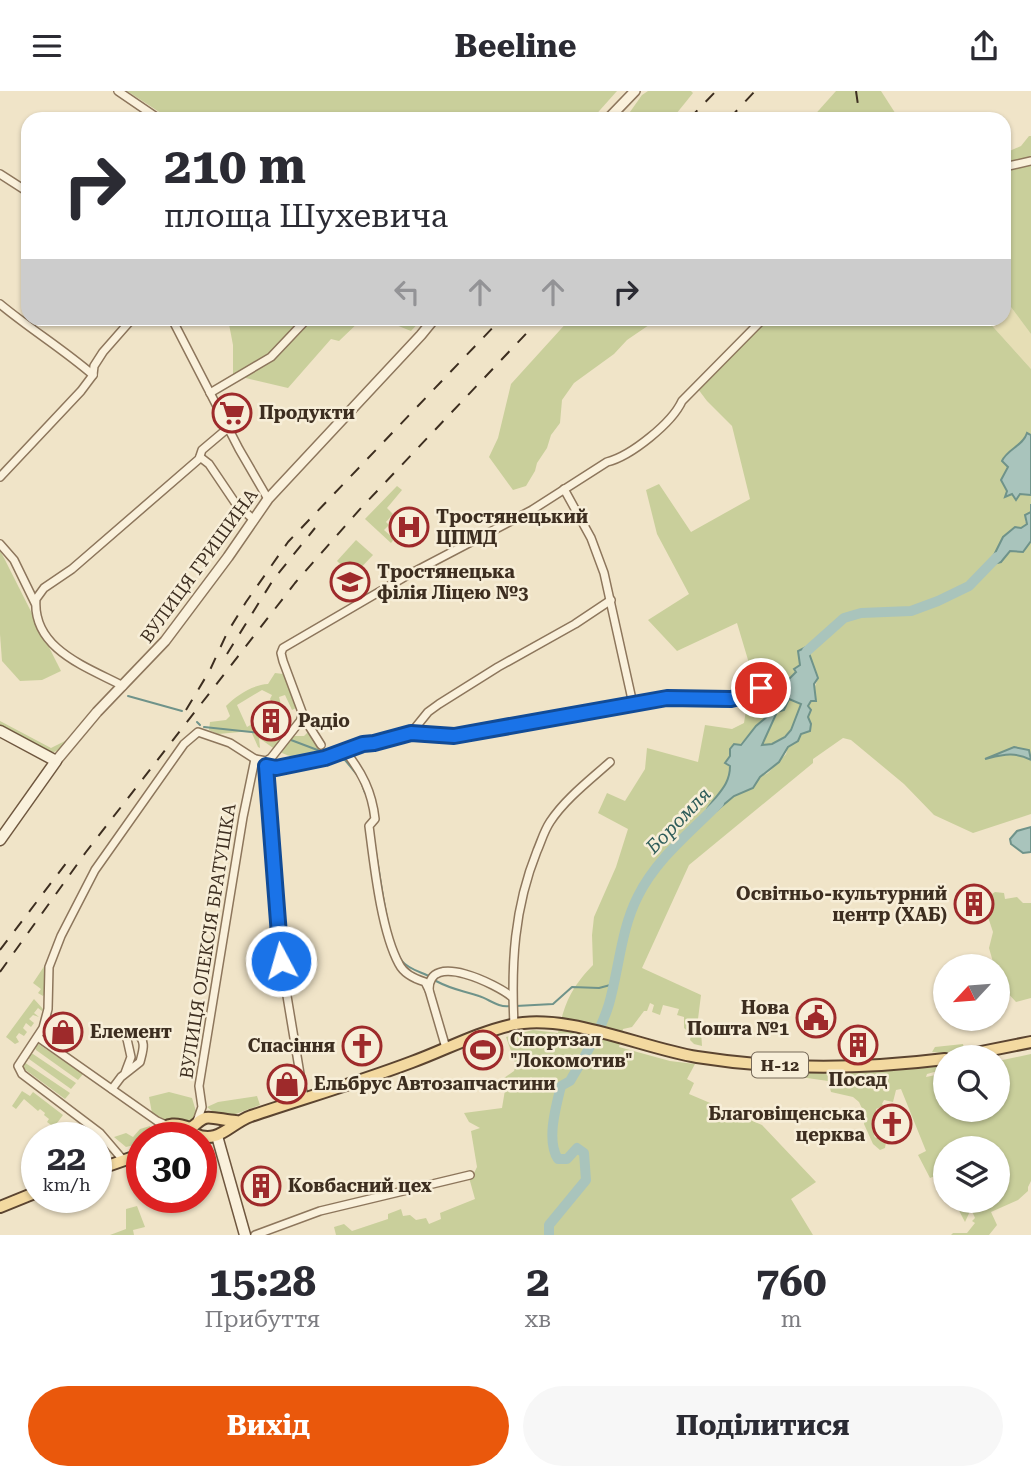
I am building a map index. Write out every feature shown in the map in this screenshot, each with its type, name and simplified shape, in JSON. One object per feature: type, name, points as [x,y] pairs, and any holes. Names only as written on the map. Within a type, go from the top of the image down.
[{"type":"main road","points":[[0,731],[56,761]]},
{"type":"main road","name":"ВУЛИЦЯ ГРИШИНА","points":[[0,840],[56,761]]},
{"type":"main road","name":"Н-12","points":[[217,1132],[239,1120],[413,1062],[514,1024],[568,1026],[687,1055],[776,1064],[898,1065],[933,1061]]},
{"type":"main road","points":[[1010,1046],[1031,1042]]},
{"type":"main road","points":[[199,1122],[210,1117]]},
{"type":"main road","name":"Н-12","points":[[210,1117],[221,1129]]},
{"type":"main road","points":[[221,1129],[245,1235]]},
{"type":"main road","points":[[112,1165],[124,1161]]},
{"type":"main road","points":[[0,1206],[21,1198]]},
{"type":"street","points":[[118,91],[149,112]]},
{"type":"street","points":[[615,112],[635,91]]},
{"type":"street","points":[[1011,165],[1031,161]]},
{"type":"street","points":[[0,174],[21,188]]},
{"type":"street","points":[[0,304],[21,322]]},
{"type":"street","points":[[26,326],[65,351],[93,375]]},
{"type":"street","points":[[0,477],[60,415],[93,375],[94,366],[103,352],[126,326]]},
{"type":"street","points":[[176,326],[268,499]]},
{"type":"street","points":[[210,393],[271,357],[300,326]]},
{"type":"street","name":"ВУЛИЦЯ ГРИШИНА","points":[[56,761],[97,712],[165,641],[268,499],[428,326]]},
{"type":"street","points":[[304,1098],[279,948],[266,764],[301,720],[302,712],[281,653],[283,648],[408,575],[532,510],[607,462],[619,459],[676,414],[682,401],[755,326]]},
{"type":"street","points":[[36,604],[44,588],[72,569],[200,457],[202,450],[228,428]]},
{"type":"street","points":[[200,457],[209,464],[236,504],[254,520]]},
{"type":"street","points":[[564,489],[591,538],[611,600],[633,704]]},
{"type":"street","points":[[0,544],[14,560],[36,604],[41,626],[54,648],[123,686]]},
{"type":"street","points":[[411,733],[439,704],[611,600]]},
{"type":"street","points":[[124,1161],[100,1133],[19,1070],[18,1066],[38,1038],[48,1009],[49,967],[61,936],[94,870],[178,752],[198,731],[230,743],[276,768],[411,733],[454,736],[676,698],[731,699],[761,688]]},
{"type":"street","points":[[301,720],[309,726],[321,745]]},
{"type":"street","points":[[345,751],[367,783],[373,804],[375,818],[369,826],[372,853],[393,949],[400,966],[415,979],[425,982],[446,1048]]},
{"type":"street","name":"ВУЛИЦЯ ОЛЕКСІЯ БРАТУШКА","points":[[195,1122],[202,1107],[200,1086],[243,817],[256,759]]},
{"type":"street","points":[[514,1024],[512,997],[519,907],[529,872],[548,824],[561,808],[610,762]]},
{"type":"street","points":[[429,990],[432,978],[441,972],[464,973],[497,985],[512,997]]},
{"type":"street","points":[[112,1089],[125,1073],[140,1062],[144,1045],[142,1037],[136,1033],[130,1034],[127,1039],[131,1057],[125,1073]]},
{"type":"street","points":[[38,1038],[112,1089],[148,1122]]},
{"type":"street","points":[[202,1107],[210,1117]]},
{"type":"street","points":[[255,1235],[320,1211],[470,1175]]},
{"type":"shaded area","points":[[1011,307],[1031,334],[1031,369],[992,326],[1011,326]]},
{"type":"green space","points":[[127,91],[617,91],[598,112],[159,112]]},
{"type":"green space","points":[[648,91],[693,93],[678,112],[630,112]]},
{"type":"green space","points":[[836,91],[881,91],[894,112],[817,112]]},
{"type":"green space","points":[[1031,136],[1031,334],[1011,307],[1011,150],[1021,146]]},
{"type":"green space","points":[[229,326],[355,326],[339,341],[331,339],[288,388],[233,375],[233,345]]},
{"type":"green space","points":[[398,326],[416,326],[411,331]]},
{"type":"green space","points":[[564,326],[648,326],[574,383],[562,400],[560,423],[551,435],[535,471],[526,486],[513,490],[489,457],[498,438],[511,384]]},
{"type":"green space","points":[[759,326],[992,326],[1031,369],[1031,435],[1027,433],[1025,439],[1005,455],[1008,467],[1002,480],[1007,491],[1005,496],[1031,495],[1031,512],[1025,521],[1027,524],[993,556],[1006,557],[1010,551],[1026,548],[1031,541],[1031,814],[973,833],[934,815],[904,784],[851,740],[843,738],[813,759],[813,763],[689,865],[642,968],[701,995],[697,1027],[701,1031],[702,1046],[690,1040],[691,1034],[684,1028],[684,1017],[677,1015],[679,1009],[663,1005],[660,1015],[652,1012],[654,1005],[650,1003],[647,1011],[644,1011],[632,1027],[623,1029],[619,1047],[670,1061],[695,1064],[687,1079],[694,1083],[689,1094],[762,1125],[816,1182],[791,1199],[813,1235],[336,1235],[334,1227],[344,1224],[352,1231],[388,1219],[388,1214],[401,1209],[403,1216],[410,1215],[416,1220],[426,1218],[429,1224],[441,1219],[440,1213],[475,1199],[468,1174],[474,1173],[477,1167],[471,1131],[480,1128],[469,1122],[464,1113],[502,1108],[504,1078],[514,1071],[516,1065],[506,1037],[533,1030],[558,1033],[570,996],[593,965],[594,917],[616,867],[628,829],[598,813],[607,793],[625,801],[645,769],[647,748],[698,762],[705,725],[732,729],[744,723],[746,710],[766,691],[766,679],[754,680],[737,623],[677,651],[648,620],[689,594],[657,534],[646,490],[659,484],[691,532],[750,499],[732,426],[698,389]],"holes":[[[813,644],[809,653],[818,678],[808,707],[808,717],[798,741],[788,747],[786,754],[768,773],[760,777],[753,787],[734,796],[716,811],[710,803],[716,800],[728,781],[730,756],[756,726],[769,716],[775,703],[790,689],[797,667],[802,662],[798,651]]]},
{"type":"green space","points":[[397,486],[402,490],[387,508],[393,514],[386,522],[389,525],[384,530],[394,539],[391,543],[365,519]]},
{"type":"green space","points":[[356,540],[373,555],[353,576],[337,561]]},
{"type":"green space","points":[[0,550],[61,671],[42,680],[20,681],[2,661]]},
{"type":"green space","points":[[275,673],[283,674],[298,704],[298,707],[292,710],[285,695],[279,697],[283,712],[266,724],[283,725],[288,731],[276,750],[259,738],[260,748],[258,747],[251,731],[218,734],[209,730],[210,722],[226,720],[230,716],[226,706],[235,698],[268,684]],"holes":[[[262,690],[272,695],[270,699],[276,710],[247,727],[237,705]]]},
{"type":"green space","points":[[789,699],[801,704],[793,726],[777,741],[762,746],[777,712],[784,710]]},
{"type":"green space","points":[[0,721],[51,748],[67,740],[60,749],[50,753],[0,727]]},
{"type":"green space","points":[[308,732],[333,755],[301,758],[282,753],[281,750],[293,736],[304,736]]},
{"type":"green space","points":[[995,892],[1004,893],[1005,899],[1017,897],[1023,903],[1031,903],[1031,998],[1016,1002],[1010,995],[1010,954],[991,954],[989,948],[993,932],[986,911],[990,909],[986,898]]},
{"type":"green space","points":[[49,959],[46,992],[43,996],[38,993],[41,989],[33,983]]},
{"type":"green space","points":[[34,999],[43,1009],[42,1011],[38,1008],[34,1013],[39,1017],[33,1015],[29,1019],[34,1023],[31,1027],[26,1023],[23,1028],[27,1032],[24,1036],[19,1033],[16,1037],[19,1042],[15,1044],[6,1037]]},
{"type":"green space","points":[[37,1043],[83,1074],[78,1080],[36,1050],[34,1046]]},
{"type":"green space","points":[[30,1052],[76,1083],[71,1089],[29,1059]]},
{"type":"green space","points":[[1031,1054],[1031,1181],[1028,1191],[1010,1204],[1010,1136],[933,1136],[933,1177],[930,1178],[918,1155],[926,1151],[901,1089],[896,1090],[893,1102],[884,1100],[884,1106],[876,1109],[878,1124],[874,1136],[876,1138],[882,1135],[886,1142],[885,1148],[880,1150],[873,1144],[864,1124],[865,1115],[859,1102],[853,1097],[831,1092],[828,1081],[772,1073],[773,1069],[891,1071],[933,1067],[933,1072],[926,1077],[933,1076],[933,1122],[1010,1122],[1010,1058]]},
{"type":"green space","points":[[24,1062],[70,1093],[65,1099],[23,1068],[21,1066]]},
{"type":"green space","points":[[22,1091],[30,1096],[33,1092],[63,1115],[58,1122],[47,1122],[49,1119],[45,1113],[40,1109],[38,1111],[24,1099],[16,1109],[12,1106]]},
{"type":"green space","points":[[169,1092],[192,1098],[198,1118],[196,1122],[164,1122],[152,1113],[149,1097]]},
{"type":"green space","points":[[257,1096],[260,1105],[222,1119],[207,1107],[218,1102]]},
{"type":"green space","points":[[126,1133],[126,1147],[114,1137]]},
{"type":"green space","points":[[126,1213],[140,1213],[145,1227],[133,1230],[134,1235],[110,1235],[126,1229]]},
{"type":"green space","points":[[960,1213],[969,1213],[965,1222]]},
{"type":"green space","points":[[973,1213],[991,1213],[997,1225],[989,1235],[951,1235],[967,1233],[975,1223],[972,1221],[975,1218]]},
{"type":"water","points":[[1027,433],[1031,435],[1031,495],[1020,494],[1016,500],[1012,494],[1005,497],[1007,491],[1001,480],[1008,467],[1002,461]]},
{"type":"water","points":[[1031,512],[1031,541],[1023,552],[1010,551],[1001,562],[989,565],[1003,537],[1015,527],[1021,528],[1027,524],[1025,515]]},
{"type":"water","name":"Боромля","points":[[814,643],[809,653],[818,678],[814,684],[816,701],[811,701],[808,706],[811,710],[808,717],[810,731],[801,734],[798,741],[788,747],[779,762],[760,777],[753,788],[734,796],[716,811],[709,813],[707,809],[728,778],[730,766],[725,763],[730,756],[730,749],[734,744],[741,745],[790,689],[788,680],[796,672],[794,669],[800,665],[798,651]],"holes":[[[789,699],[801,704],[791,730],[785,737],[772,744],[762,745],[777,712],[784,710]]]},
{"type":"water","points":[[1014,747],[1029,750],[1031,760],[1014,755],[985,759]]},
{"type":"water","points":[[1031,827],[1031,852],[1023,853],[1011,844],[1010,839],[1017,831]]},
{"type":"waterway","name":"Боромля","points":[[807,651],[844,618],[861,613],[911,611],[969,586],[997,557]]},
{"type":"waterway","points":[[128,696],[182,711]]},
{"type":"waterway","points":[[197,722],[200,725]]},
{"type":"waterway","points":[[204,727],[285,738]]},
{"type":"waterway","points":[[291,740],[328,754]]},
{"type":"waterway","points":[[334,758],[345,760],[359,777]]},
{"type":"waterway","points":[[361,782],[365,793]]},
{"type":"waterway","name":"Боромля","points":[[549,1235],[549,1225],[586,1180],[584,1153],[577,1148],[567,1159],[558,1159],[554,1152],[553,1123],[561,1086],[570,1081],[606,1014],[628,922],[638,896],[664,858],[719,803]]},
{"type":"waterway","points":[[375,847],[388,923],[397,951],[408,967],[431,977]]},
{"type":"waterway","points":[[436,981],[498,1005],[510,1006]]},
{"type":"waterway","points":[[516,1006],[553,1004],[572,987],[599,988],[614,984]]},
{"type":"railway","points":[[696,112],[716,91]]},
{"type":"railway","points":[[736,112],[755,91]]},
{"type":"railway","points":[[856,91],[859,112]]},
{"type":"railway","points":[[186,710],[210,670],[227,633],[288,542],[494,326]]},
{"type":"railway","points":[[0,972],[86,852],[295,583],[361,508],[533,326]]},
{"type":"railway","points":[[227,654],[273,580],[315,528]]},
{"type":"railway","points":[[0,950],[70,858]]},
{"type":"place","name":"Продукти","points":[[232,413]]},
{"type":"place","name":"Тростянецький ЦПМД","points":[[409,527]]},
{"type":"place","name":"Тростянецька філія Ліцею №3","points":[[350,582]]},
{"type":"place","name":"Радіо","points":[[271,721]]},
{"type":"place","name":"Освітньо-культурний центр (ХАБ)","points":[[974,904]]},
{"type":"place","name":"Нова Пошта №1","points":[[816,1018]]},
{"type":"place","name":"Елемент","points":[[63,1032]]},
{"type":"place","name":"Посад","points":[[858,1045]]},
{"type":"place","name":"Спасіння","points":[[362,1046]]},
{"type":"place","name":"Спортзал \"Локомотив\"","points":[[483,1050]]},
{"type":"place","name":"Ельбрус Автозапчастини","points":[[287,1084]]},
{"type":"place","name":"Благовіщенська церква","points":[[892,1124]]},
{"type":"place","name":"Ковбасний цех","points":[[261,1186]]},
{"type":"route","points":[[281,961],[266,766],[276,768],[325,758],[363,744],[411,733],[454,736],[667,698],[731,699],[761,688]]}]
